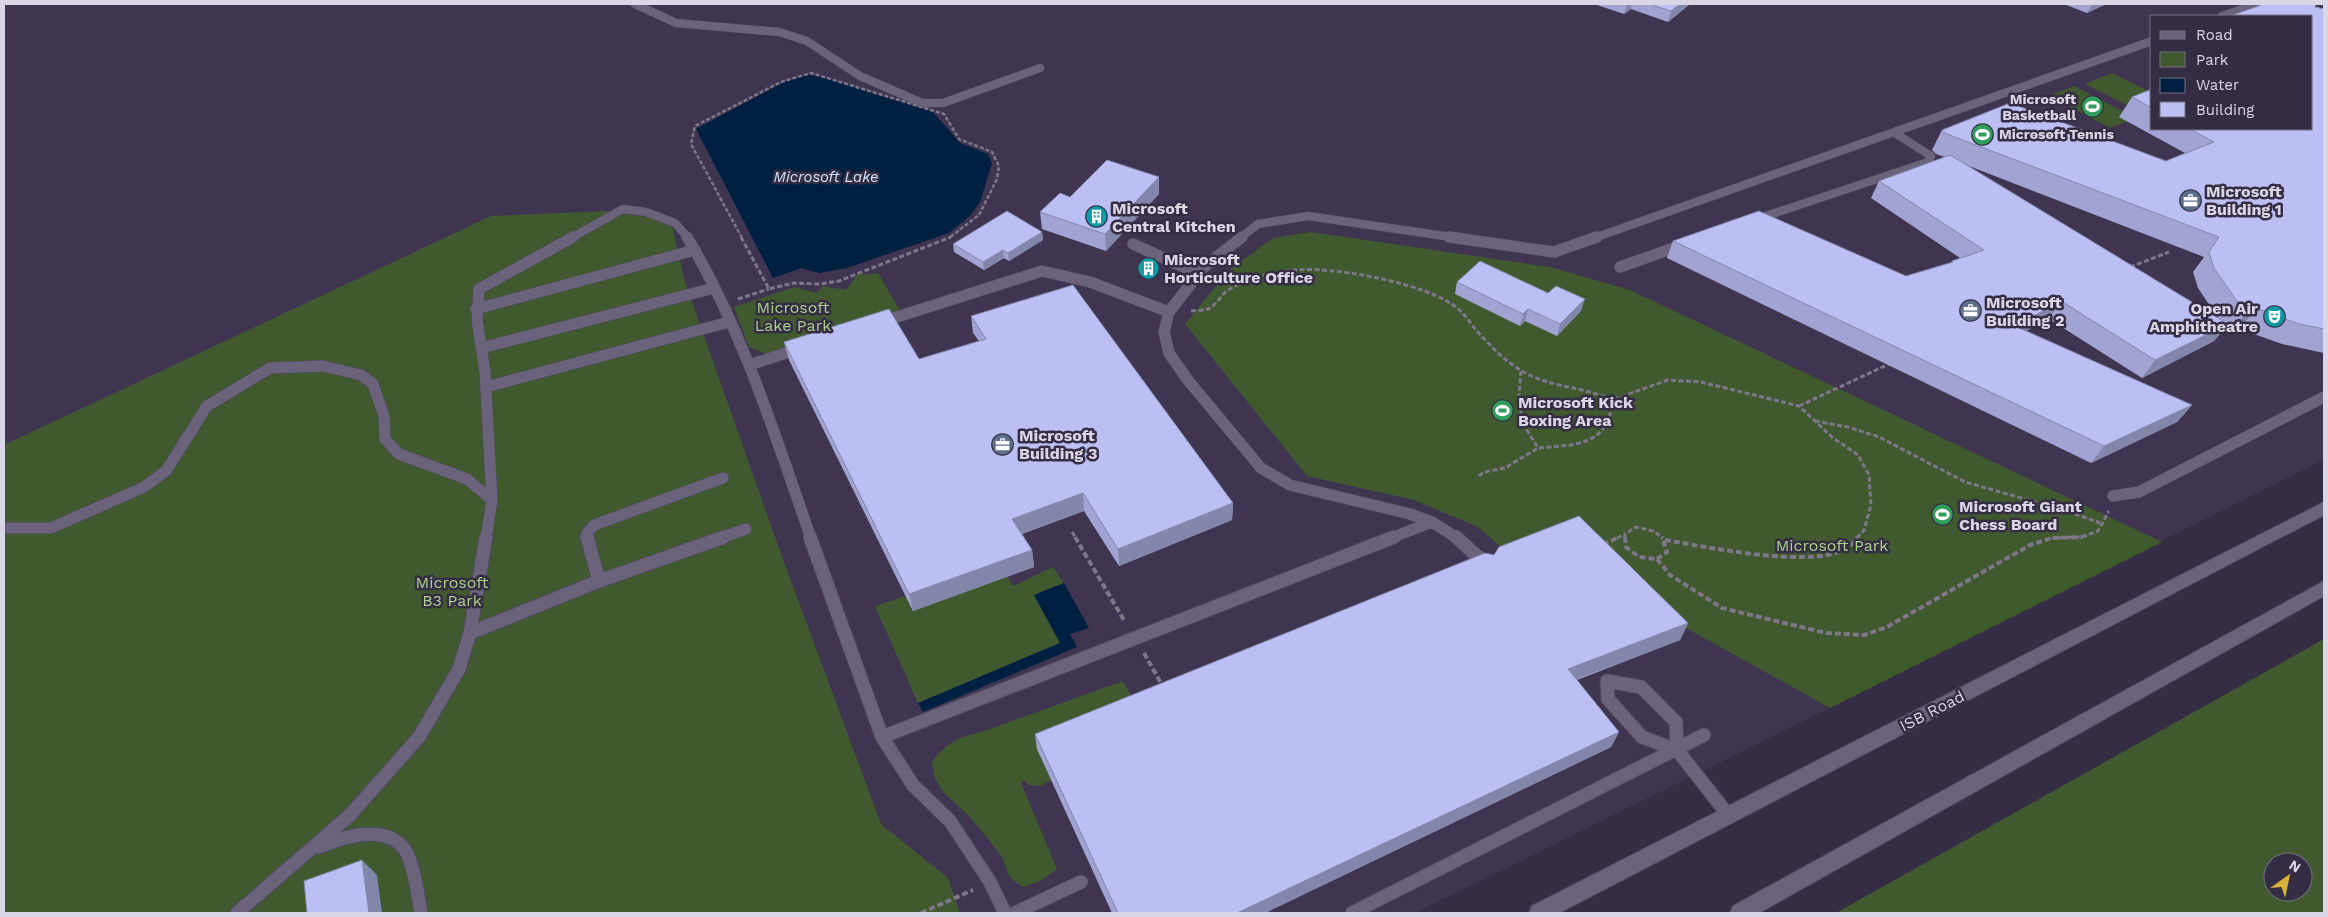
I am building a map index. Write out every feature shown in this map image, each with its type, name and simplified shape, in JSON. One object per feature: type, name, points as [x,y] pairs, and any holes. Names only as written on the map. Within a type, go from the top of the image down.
[{"type":"main road","name":"ISB Road","points":[[1539,913],[2324,508]]},
{"type":"main road","points":[[1740,913],[2324,588]]},
{"type":"lane","points":[[634,4],[656,16],[676,23],[705,27],[772,31],[807,41],[860,76],[922,103],[944,103],[1040,68]]},
{"type":"lane","points":[[2225,15],[2257,4]]},
{"type":"lane","points":[[1486,564],[1453,534],[1432,522],[1410,514],[1290,485],[1261,468],[1187,379],[1168,353],[1164,332],[1169,312],[1204,267],[1258,224],[1308,216],[1554,252],[2150,42]]},
{"type":"lane","points":[[1744,223],[1928,162],[1931,156],[1895,133]]},
{"type":"lane","points":[[237,913],[350,815],[420,737],[459,669],[470,633],[492,500],[488,458],[486,387],[475,301],[478,288],[623,209],[646,212],[675,223],[683,230],[695,250],[748,364],[882,737],[913,785],[950,822],[990,882],[1005,913]]},
{"type":"lane","points":[[1620,267],[1692,242]]},
{"type":"lane","points":[[1133,244],[1199,274]]},
{"type":"lane","points":[[476,308],[695,250]]},
{"type":"lane","points":[[872,325],[1042,271],[1063,274],[1094,284],[1169,312]]},
{"type":"lane","points":[[481,348],[714,288]]},
{"type":"lane","points":[[486,387],[729,322]]},
{"type":"lane","points":[[748,364],[815,344]]},
{"type":"lane","points":[[4,528],[51,528],[144,487],[166,471],[207,406],[270,368],[323,366],[362,375],[373,384],[384,416],[385,439],[399,454],[467,479],[492,500]]},
{"type":"lane","points":[[2113,496],[2138,492],[2324,397]]},
{"type":"lane","points":[[599,581],[587,533],[594,525],[723,478]]},
{"type":"lane","points":[[882,737],[1432,522]]},
{"type":"lane","points":[[470,633],[599,581],[746,529]]},
{"type":"lane","points":[[1677,750],[1676,722],[1654,698],[1641,686],[1605,679],[1608,699],[1642,737],[1677,750],[1729,816]]},
{"type":"lane","points":[[1352,913],[1704,735]]},
{"type":"lane","points":[[310,850],[335,840],[360,834],[389,838],[405,850],[421,913]]},
{"type":"lane","points":[[1015,913],[1081,882]]},
{"type":"path","points":[[721,304],[793,283],[820,284],[839,281],[867,268],[951,237],[979,216],[997,179],[1000,166],[992,152],[959,139],[944,114],[811,73],[781,82],[695,126],[690,144],[769,289]]},
{"type":"path","points":[[2127,268],[2169,252]]},
{"type":"path","points":[[1169,312],[1209,309],[1213,302],[1228,289],[1244,282],[1275,274],[1308,269],[1394,282],[1431,294],[1456,306],[1488,343],[1521,371],[1542,380],[1599,392],[1612,400]]},
{"type":"path","points":[[1799,406],[1894,361]]},
{"type":"path","points":[[1521,371],[1519,395],[1522,422],[1538,448]]},
{"type":"path","points":[[1595,547],[1636,528],[1653,530],[1665,540],[1742,552],[1817,556],[1846,550],[1864,530],[1871,505],[1869,475],[1858,455],[1833,438],[1799,406],[1700,382],[1668,380],[1612,400]]},
{"type":"path","points":[[1479,476],[1484,472],[1505,468],[1538,448],[1563,446],[1589,440],[1605,431],[1613,414],[1612,400]]},
{"type":"path","points":[[1815,421],[1837,423],[1870,434],[1899,447],[1958,480],[1989,491],[2080,514],[2100,523]]},
{"type":"path","points":[[1657,559],[1670,575],[1722,608],[1826,633],[1864,635],[1887,627],[2030,545],[2052,538],[2082,537],[2098,531],[2100,523],[2108,517],[2113,496]]},
{"type":"path","points":[[1072,532],[1164,689]]},
{"type":"path","points":[[1625,534],[1626,546],[1639,557],[1657,559],[1667,552],[1665,540]]},
{"type":"path","points":[[920,913],[990,882]]},
{"type":"shaded area","points":[[4,4],[2324,4],[2324,459],[1830,708],[1415,913],[4,913]]},
{"type":"green space","points":[[2112,73],[2150,92],[2147,115],[2085,84]]},
{"type":"green space","name":"Microsoft Basketball","points":[[2074,86],[2136,118],[2110,128],[2049,96]]},
{"type":"green space","name":"Microsoft B3 Park","points":[[607,211],[671,221],[685,282],[781,554],[881,824],[948,878],[960,913],[4,913],[4,445],[491,216]]},
{"type":"green space","name":"Microsoft Park","points":[[1311,232],[1550,267],[1630,290],[2162,542],[1830,708],[1677,623],[1503,549],[1478,527],[1414,500],[1307,476],[1185,324],[1228,271],[1273,238]]},
{"type":"green space","name":"Microsoft Lake Park","points":[[878,273],[900,311],[767,354],[749,347],[734,307],[795,287],[816,293],[823,286],[846,290],[857,275]]},
{"type":"green space","points":[[1053,567],[1064,583],[1034,595],[1060,643],[918,703],[875,606],[906,596],[913,611],[1007,576],[1013,586]]},
{"type":"green space","points":[[2324,639],[2324,913],[1836,913]]},
{"type":"green space","points":[[1123,681],[1138,708],[1052,780],[1040,786],[1029,785],[1024,780],[1021,783],[1057,869],[1040,881],[1023,887],[1010,878],[1002,857],[969,816],[944,793],[935,779],[932,762],[948,745],[965,736]]},
{"type":"water","name":"Microsoft Lake","points":[[807,75],[819,76],[933,112],[960,143],[988,154],[992,163],[980,202],[969,217],[949,233],[847,268],[819,273],[801,268],[773,278],[696,129],[784,82]]},
{"type":"water","points":[[1064,583],[1089,628],[1070,634],[1077,647],[923,712],[918,703],[1060,643],[1034,595]]},
{"type":"building","points":[[1649,4],[1680,4],[1671,11]]},
{"type":"building","name":"Microsoft Building 1","points":[[2264,4],[2316,4],[2315,7],[2324,9],[2324,329],[2299,324],[2256,308],[2246,314],[2214,268],[2209,252],[2219,237],[1947,134],[1942,130],[2010,103],[2166,161],[2214,142],[2192,130],[2313,130],[2313,15],[2233,15]]},
{"type":"building","points":[[2150,90],[2150,107],[2132,97]]},
{"type":"building","name":"Microsoft Building 2","points":[[1950,155],[2228,324],[2155,360],[2061,301],[2015,326],[2192,405],[2104,446],[1673,241],[1759,211],[1906,276],[1953,262],[1984,250],[1879,181]]},
{"type":"building","points":[[1107,160],[1159,177],[1105,234],[1040,212],[1060,193],[1070,197]]},
{"type":"building","points":[[1007,211],[1042,232],[1008,253],[1003,250],[983,262],[953,244]]},
{"type":"building","points":[[1480,261],[1548,293],[1556,286],[1585,299],[1560,324],[1528,309],[1523,314],[1457,282]]},
{"type":"building","name":"Microsoft Building 3","points":[[1073,285],[1233,503],[1118,549],[1083,493],[1012,519],[1032,550],[909,594],[784,342],[889,309],[919,359],[986,339],[971,316]]},
{"type":"building","points":[[1579,516],[1688,623],[1568,669],[1619,732],[1237,913],[1118,913],[1035,734],[1485,553],[1494,555],[1499,547]]},
{"type":"building","points":[[362,860],[369,913],[307,913],[304,881]]},
{"type":"place","name":"Microsoft Basketball","points":[[2092,107]]},
{"type":"place","name":"Microsoft Tennis","points":[[1983,134]]},
{"type":"place","name":"Microsoft Building 1","points":[[2190,200]]},
{"type":"place","name":"Microsoft Central Kitchen","points":[[1096,217]]},
{"type":"place","name":"Microsoft Horticulture Office","points":[[1148,268]]},
{"type":"place","name":"Microsoft Building 2","points":[[1970,311]]},
{"type":"place","name":"Open Air Amphitheatre","points":[[2274,317]]},
{"type":"place","name":"Microsoft Kick Boxing Area","points":[[1502,411]]},
{"type":"place","name":"Microsoft Building 3","points":[[1003,444]]},
{"type":"place","name":"Microsoft Giant Chess Board","points":[[1943,515]]}]
